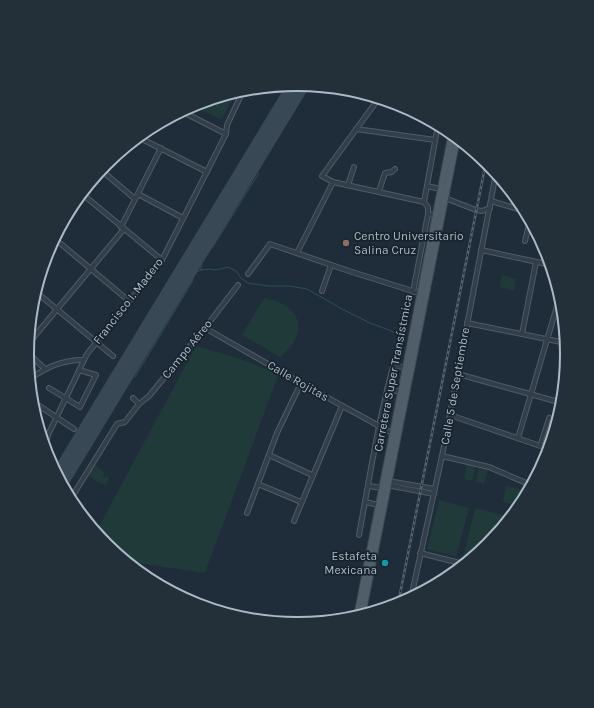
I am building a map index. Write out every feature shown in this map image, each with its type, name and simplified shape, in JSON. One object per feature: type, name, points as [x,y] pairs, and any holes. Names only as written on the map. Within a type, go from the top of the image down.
[{"type":"main road","name":"Carretera Super Transístmica","points":[[439,216],[440,189],[450,140]]},
{"type":"main road","name":"Carretera Super Transístmica","points":[[358,610],[439,216],[445,198],[457,145]]},
{"type":"main road","name":"Carretera Super Transístmica","points":[[385,484],[392,433],[423,295]]},
{"type":"main road","points":[[363,608],[385,484]]},
{"type":"street","name":"Francisco I. Madero","points":[[47,437],[83,360],[96,341],[162,260],[226,134],[227,125],[240,97]]},
{"type":"street","points":[[375,103],[322,176],[333,182],[424,202],[428,208],[428,214],[413,292]]},
{"type":"street","points":[[188,115],[226,134]]},
{"type":"street","points":[[356,130],[435,140]]},
{"type":"street","points":[[424,202],[436,131]]},
{"type":"street","points":[[144,140],[207,172]]},
{"type":"street","points":[[35,335],[123,228],[160,148]]},
{"type":"street","points":[[348,185],[354,168]]},
{"type":"street","points":[[379,191],[385,174],[392,172],[394,169]]},
{"type":"street","points":[[105,174],[135,200]]},
{"type":"street","points":[[296,253],[333,182]]},
{"type":"street","name":"Calle 5 de Septiembre","points":[[413,590],[442,456],[495,182]]},
{"type":"street","points":[[427,186],[440,189]]},
{"type":"street","points":[[138,194],[183,218]]},
{"type":"street","points":[[86,197],[162,260]]},
{"type":"street","points":[[445,198],[472,209],[482,210],[490,208]]},
{"type":"street","points":[[491,201],[516,208]]},
{"type":"street","points":[[428,214],[439,216]]},
{"type":"street","points":[[526,241],[528,229]]},
{"type":"street","points":[[59,242],[129,301]]},
{"type":"street","points":[[248,274],[270,244],[423,295]]},
{"type":"street","points":[[481,250],[544,263]]},
{"type":"street","points":[[522,334],[536,262]]},
{"type":"street","points":[[322,291],[331,265]]},
{"type":"street","name":"Campo Aéreo","points":[[74,493],[117,424],[125,422],[139,404],[149,396],[205,328],[238,284]]},
{"type":"street","points":[[41,296],[113,356]]},
{"type":"street","points":[[518,438],[556,309]]},
{"type":"street","points":[[467,323],[559,342]]},
{"type":"street","name":"Calle Rojitas","points":[[205,328],[392,433]]},
{"type":"street","points":[[359,535],[369,486],[374,447],[396,356]]},
{"type":"street","points":[[34,359],[45,369]]},
{"type":"street","points":[[35,375],[45,369],[69,360],[83,360]]},
{"type":"street","points":[[393,366],[406,367]]},
{"type":"street","points":[[49,388],[80,406],[96,374],[79,370]]},
{"type":"street","points":[[458,374],[556,401]]},
{"type":"street","points":[[248,512],[277,433],[301,383]]},
{"type":"street","points":[[387,389],[401,392]]},
{"type":"street","points":[[133,398],[139,404]]},
{"type":"street","points":[[39,406],[74,429]]},
{"type":"street","points":[[294,521],[342,406]]},
{"type":"street","points":[[450,415],[543,446]]},
{"type":"street","points":[[540,445],[548,417],[552,420]]},
{"type":"street","points":[[269,455],[312,475]]},
{"type":"street","points":[[442,456],[490,467],[527,483]]},
{"type":"street","points":[[258,484],[301,502]]},
{"type":"street","points":[[369,486],[385,484],[434,492]]},
{"type":"street","points":[[365,502],[379,505]]},
{"type":"street","points":[[420,553],[458,562]]},
{"type":"green space","points":[[232,99],[222,120],[200,110]]},
{"type":"green space","points":[[502,275],[516,279],[514,291],[500,287]]},
{"type":"green space","points":[[264,298],[277,301],[286,306],[298,320],[296,338],[290,348],[280,357],[242,335]]},
{"type":"green space","points":[[196,346],[231,356],[279,373],[205,573],[137,563],[99,527]]},
{"type":"green space","points":[[94,464],[104,472],[103,477],[105,478],[107,476],[109,478],[106,485],[96,481],[88,475]]},
{"type":"green space","points":[[467,464],[476,466],[472,481],[464,479]]},
{"type":"green space","points":[[479,468],[488,470],[484,484],[476,482]]},
{"type":"green space","points":[[506,486],[523,490],[513,504],[503,502]]},
{"type":"green space","points":[[439,500],[469,508],[456,557],[427,549]]},
{"type":"green space","points":[[475,508],[505,515],[483,540],[463,558]]},
{"type":"waterway","points":[[135,377],[192,282],[194,273],[201,270],[202,257],[207,254],[214,245],[259,173]]},
{"type":"waterway","points":[[201,270],[216,270],[228,267],[236,271],[241,278],[248,283],[307,289],[342,309],[370,323],[395,333]]},
{"type":"runway","points":[[63,474],[295,91]]},
{"type":"railway","points":[[400,596],[484,170]]},
{"type":"place","name":"Centro Universitario Salina Cruz","points":[[346,243]]},
{"type":"place","name":"Estafeta Mexicana","points":[[385,563]]}]
